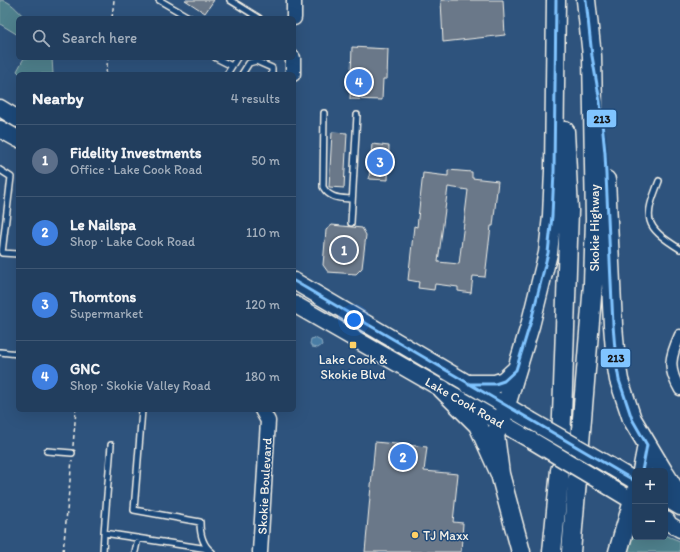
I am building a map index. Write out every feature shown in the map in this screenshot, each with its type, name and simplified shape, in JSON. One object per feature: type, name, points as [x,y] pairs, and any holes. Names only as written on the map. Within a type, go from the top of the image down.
[{"type":"highway","points":[[521,552],[500,474],[495,435],[530,326],[548,253],[552,216],[557,0]]},
{"type":"highway","name":"Skokie Highway","points":[[557,0],[569,211],[561,445]]},
{"type":"highway","name":"Skokie Highway","points":[[579,455],[593,284],[595,219],[592,56],[586,0]]},
{"type":"highway","points":[[592,56],[600,102],[605,153],[613,326],[619,380],[632,419],[661,468]]},
{"type":"highway","points":[[468,384],[495,384],[504,381],[516,370]]},
{"type":"highway","points":[[442,389],[478,425],[500,474]]},
{"type":"highway","points":[[643,468],[647,445]]},
{"type":"highway","points":[[552,552],[560,470]]},
{"type":"highway","points":[[668,479],[680,498]]},
{"type":"highway","points":[[572,552],[577,480]]},
{"type":"highway","points":[[619,551],[633,504]]},
{"type":"highway","points":[[619,551],[632,535]]},
{"type":"main road","points":[[294,0],[294,16]]},
{"type":"main road","points":[[293,60],[293,72]]},
{"type":"main road","points":[[0,108],[16,118]]},
{"type":"main road","points":[[0,129],[16,138]]},
{"type":"main road","name":"Lake Cook Road","points":[[296,282],[468,384],[532,440],[608,486],[632,498]]},
{"type":"main road","name":"Lake Cook Road","points":[[296,305],[442,389],[503,414],[530,420],[632,479]]},
{"type":"main road","name":"Skokie Boulevard","points":[[260,552],[269,414]]},
{"type":"main road","points":[[668,501],[680,508]]},
{"type":"street","points":[[680,335],[672,352],[670,363],[671,370],[680,390]]},
{"type":"lane","points":[[159,0],[187,16]]},
{"type":"lane","points":[[230,0],[256,16]]},
{"type":"lane","points":[[220,60],[232,66]]},
{"type":"lane","points":[[228,72],[236,60]]},
{"type":"lane","points":[[243,72],[250,63],[256,61],[272,68],[272,72]]},
{"type":"lane","points":[[324,113],[323,186],[326,193],[335,197],[352,199]]},
{"type":"lane","points":[[351,223],[357,115]]},
{"type":"lane","points":[[0,170],[11,177],[2,253],[16,254]]},
{"type":"lane","points":[[659,181],[651,202],[649,220],[655,231],[680,249]]},
{"type":"lane","points":[[0,352],[16,354]]},
{"type":"lane","points":[[142,412],[134,510],[200,522],[200,535],[209,551]]},
{"type":"lane","points":[[102,552],[111,445]]},
{"type":"lane","points":[[47,451],[72,453]]},
{"type":"lane","points":[[104,533],[209,551]]},
{"type":"lane","points":[[135,552],[138,538]]},
{"type":"path","points":[[112,16],[114,0]]},
{"type":"path","points":[[106,72],[108,60]]},
{"type":"path","points":[[63,552],[76,412]]},
{"type":"green space","points":[[0,0],[4,0],[10,4],[23,16],[16,16],[16,34],[0,24]]},
{"type":"green space","points":[[23,60],[52,60],[53,72],[17,71]]},
{"type":"green space","points":[[668,536],[680,541],[680,552],[626,552],[628,544],[632,538],[632,540],[668,540]]},
{"type":"water","points":[[315,338],[321,341],[322,345],[318,348],[312,347],[310,344],[311,339]]},
{"type":"building","points":[[185,0],[214,0],[205,13]]},
{"type":"building","points":[[441,0],[503,0],[505,35],[443,42]]},
{"type":"building","points":[[352,47],[388,49],[387,79],[383,79],[382,100],[350,99]]},
{"type":"building","points":[[332,132],[347,133],[344,188],[329,187]]},
{"type":"building","points":[[372,144],[389,146],[388,180],[369,179]]},
{"type":"building","points":[[448,170],[472,172],[472,178],[498,181],[485,277],[473,276],[471,293],[458,291],[458,287],[435,284],[434,290],[418,288],[419,282],[408,280],[414,226],[417,227],[423,173],[448,176]],"holes":[[[448,187],[468,190],[459,264],[438,262]]]},
{"type":"building","points":[[332,225],[362,228],[366,235],[362,268],[356,274],[328,272],[323,265],[326,230]]},
{"type":"building","points":[[375,442],[427,447],[424,471],[458,474],[453,522],[463,523],[461,552],[365,552]]},
{"type":"transit line","name":"213","points":[[468,384],[495,384],[504,381],[516,370],[531,321],[548,253],[552,216],[554,171],[556,0]]},
{"type":"transit line","name":"213","points":[[586,0],[592,56],[600,102],[605,153],[616,362],[619,380],[632,419],[647,445],[643,468]]},
{"type":"transit line","name":"213","points":[[296,282],[632,479]]},
{"type":"place","name":"GNC","points":[[359,82]]},
{"type":"place","name":"Thorntons","points":[[380,162]]},
{"type":"place","name":"Fidelity Investments","points":[[344,250]]},
{"type":"place","name":"Lake Cook & Skokie Blvd","points":[[353,345]]},
{"type":"place","name":"Le Nailspa","points":[[403,457]]},
{"type":"place","name":"TJ Maxx","points":[[415,535]]}]
